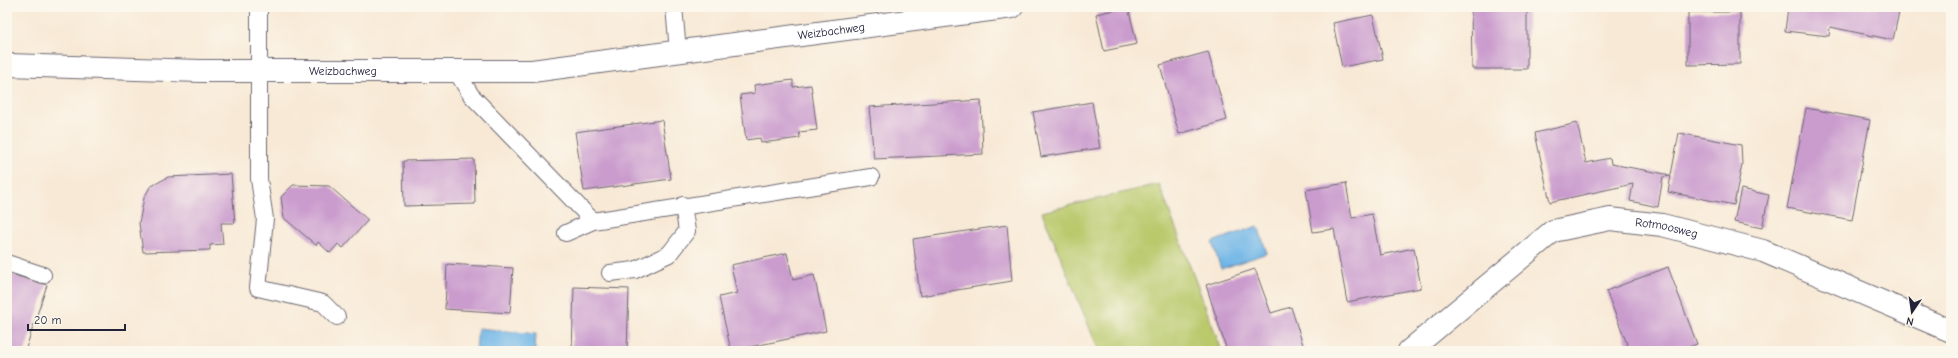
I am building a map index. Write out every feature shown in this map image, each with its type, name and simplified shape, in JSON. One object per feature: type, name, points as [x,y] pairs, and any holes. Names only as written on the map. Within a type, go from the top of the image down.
[{"type":"street","name":"Weizbachweg","points":[[7,65],[149,70],[532,71],[983,9],[1012,7]]},
{"type":"street","name":"Rotmoosweg","points":[[1409,351],[1553,231],[1610,219],[1662,225],[1763,251],[1951,331]]},
{"type":"lane","points":[[259,7],[259,179],[265,219],[258,288],[323,303],[337,317]]},
{"type":"lane","points":[[674,7],[678,51]]},
{"type":"lane","points":[[456,71],[470,95],[593,221]]},
{"type":"lane","points":[[566,233],[593,221],[683,205],[871,177]]},
{"type":"lane","points":[[610,273],[635,270],[669,254],[687,231],[683,205]]},
{"type":"lane","points":[[7,263],[43,275]]},
{"type":"green space","points":[[1159,184],[1222,351],[1099,351],[1042,212]]},
{"type":"water","points":[[1258,226],[1267,253],[1221,269],[1212,242]]},
{"type":"water","points":[[478,328],[536,334],[535,351],[476,351]]},
{"type":"building","points":[[1128,7],[1137,44],[1104,51],[1096,14]]},
{"type":"building","points":[[1471,7],[1527,7],[1527,69],[1472,69]]},
{"type":"building","points":[[1788,7],[1900,7],[1893,40],[1830,27],[1829,36],[1785,31]]},
{"type":"building","points":[[1688,12],[1740,12],[1740,64],[1688,65]]},
{"type":"building","points":[[1373,15],[1383,59],[1342,67],[1333,23]]},
{"type":"building","points":[[1208,52],[1227,120],[1179,134],[1160,65]]},
{"type":"building","points":[[793,80],[793,87],[811,85],[817,130],[799,132],[800,138],[761,143],[760,138],[746,140],[740,95],[755,93],[754,85]]},
{"type":"building","points":[[981,100],[983,154],[874,159],[869,107]]},
{"type":"building","points":[[1092,102],[1100,148],[1041,157],[1033,112]]},
{"type":"building","points":[[1806,108],[1870,120],[1852,220],[1787,208]]},
{"type":"building","points":[[662,120],[671,179],[584,191],[575,132]]},
{"type":"building","points":[[1577,123],[1586,163],[1610,158],[1611,164],[1671,175],[1679,133],[1741,145],[1742,164],[1734,205],[1668,192],[1671,176],[1663,177],[1658,207],[1630,201],[1633,184],[1550,202],[1535,133]]},
{"type":"building","points":[[474,159],[475,204],[404,206],[403,161]]},
{"type":"building","points":[[231,174],[235,223],[221,223],[223,244],[210,245],[210,250],[143,252],[139,223],[144,198],[150,187],[168,177]]},
{"type":"building","points":[[1346,183],[1352,218],[1372,214],[1380,255],[1414,248],[1421,288],[1347,302],[1334,229],[1313,232],[1306,190]]},
{"type":"building","points":[[293,185],[329,186],[368,220],[343,248],[338,244],[330,253],[318,242],[316,245],[284,218],[281,197]]},
{"type":"building","points":[[1741,189],[1769,195],[1762,228],[1734,222]]},
{"type":"building","points":[[1007,225],[1012,281],[920,296],[913,239]]},
{"type":"building","points":[[787,253],[793,280],[814,275],[826,331],[731,351],[719,297],[737,293],[731,265]]},
{"type":"building","points":[[447,264],[513,268],[510,313],[445,309]]},
{"type":"building","points":[[1668,267],[1697,344],[1679,351],[1630,351],[1606,291]]},
{"type":"building","points":[[1255,269],[1271,313],[1291,307],[1305,351],[1227,351],[1206,285]]},
{"type":"building","points":[[7,273],[47,285],[25,351],[7,351]]},
{"type":"building","points":[[574,287],[629,289],[627,351],[572,351]]}]
